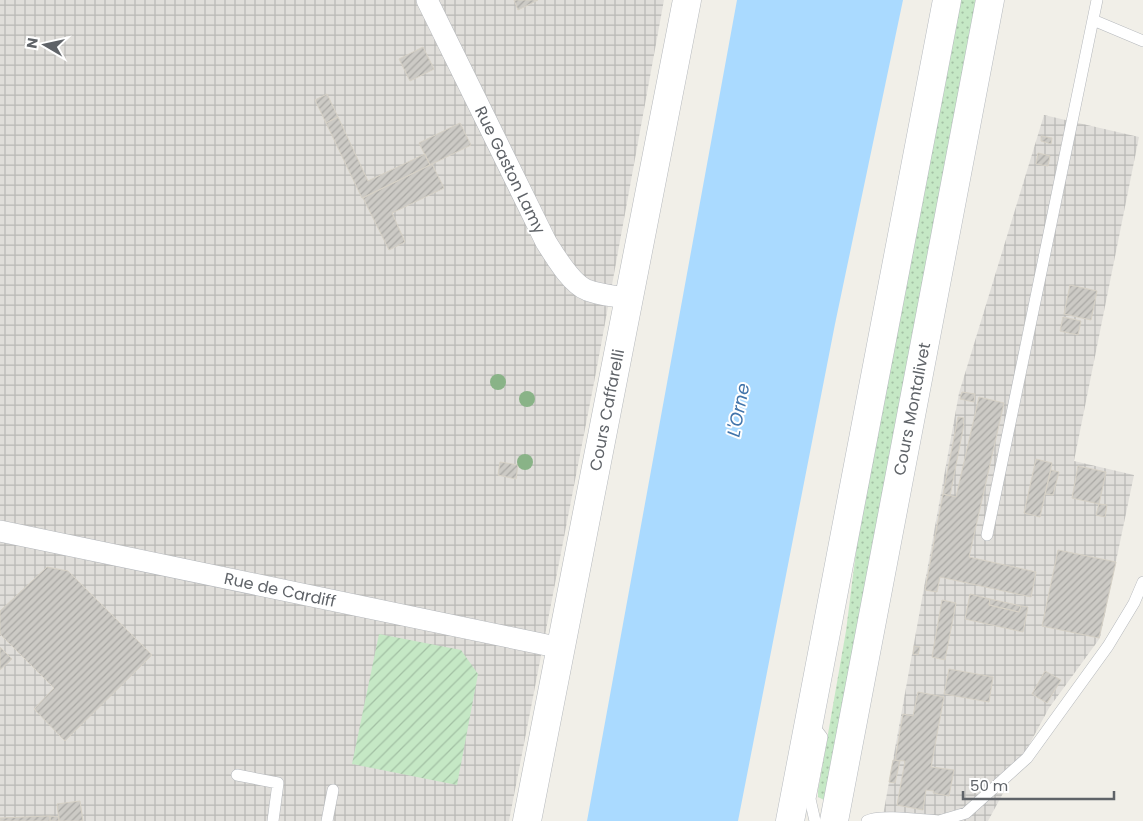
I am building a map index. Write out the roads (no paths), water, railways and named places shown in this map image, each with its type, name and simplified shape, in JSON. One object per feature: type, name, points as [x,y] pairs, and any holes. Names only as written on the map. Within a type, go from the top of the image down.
[{"type":"main road","name":"Cours Caffarelli","points":[[527,821],[687,0]]},
{"type":"main road","points":[[790,821],[947,0]]},
{"type":"main road","name":"Cours Montalivet","points":[[830,820],[990,0]]},
{"type":"street","name":"Rue Gaston Lamy","points":[[427,0],[546,242],[561,265],[581,287],[588,291],[630,299]]},
{"type":"street","name":"Rue de Cardiff","points":[[0,531],[561,648]]},
{"type":"lane","points":[[987,535],[1098,0]]},
{"type":"lane","points":[[1093,20],[1143,41]]},
{"type":"lane","points":[[867,821],[872,818],[882,818],[938,821],[966,813],[1027,758],[1108,646],[1134,603],[1143,582]]},
{"type":"lane","name":"Cours Montalivet","points":[[809,720],[822,737],[810,799],[830,820]]},
{"type":"lane","points":[[237,775],[278,783],[273,821]]},
{"type":"lane","points":[[327,821],[333,790]]},
{"type":"water","name":"L'Orne","points":[[737,0],[903,0],[835,324],[738,821],[587,821]]}]
